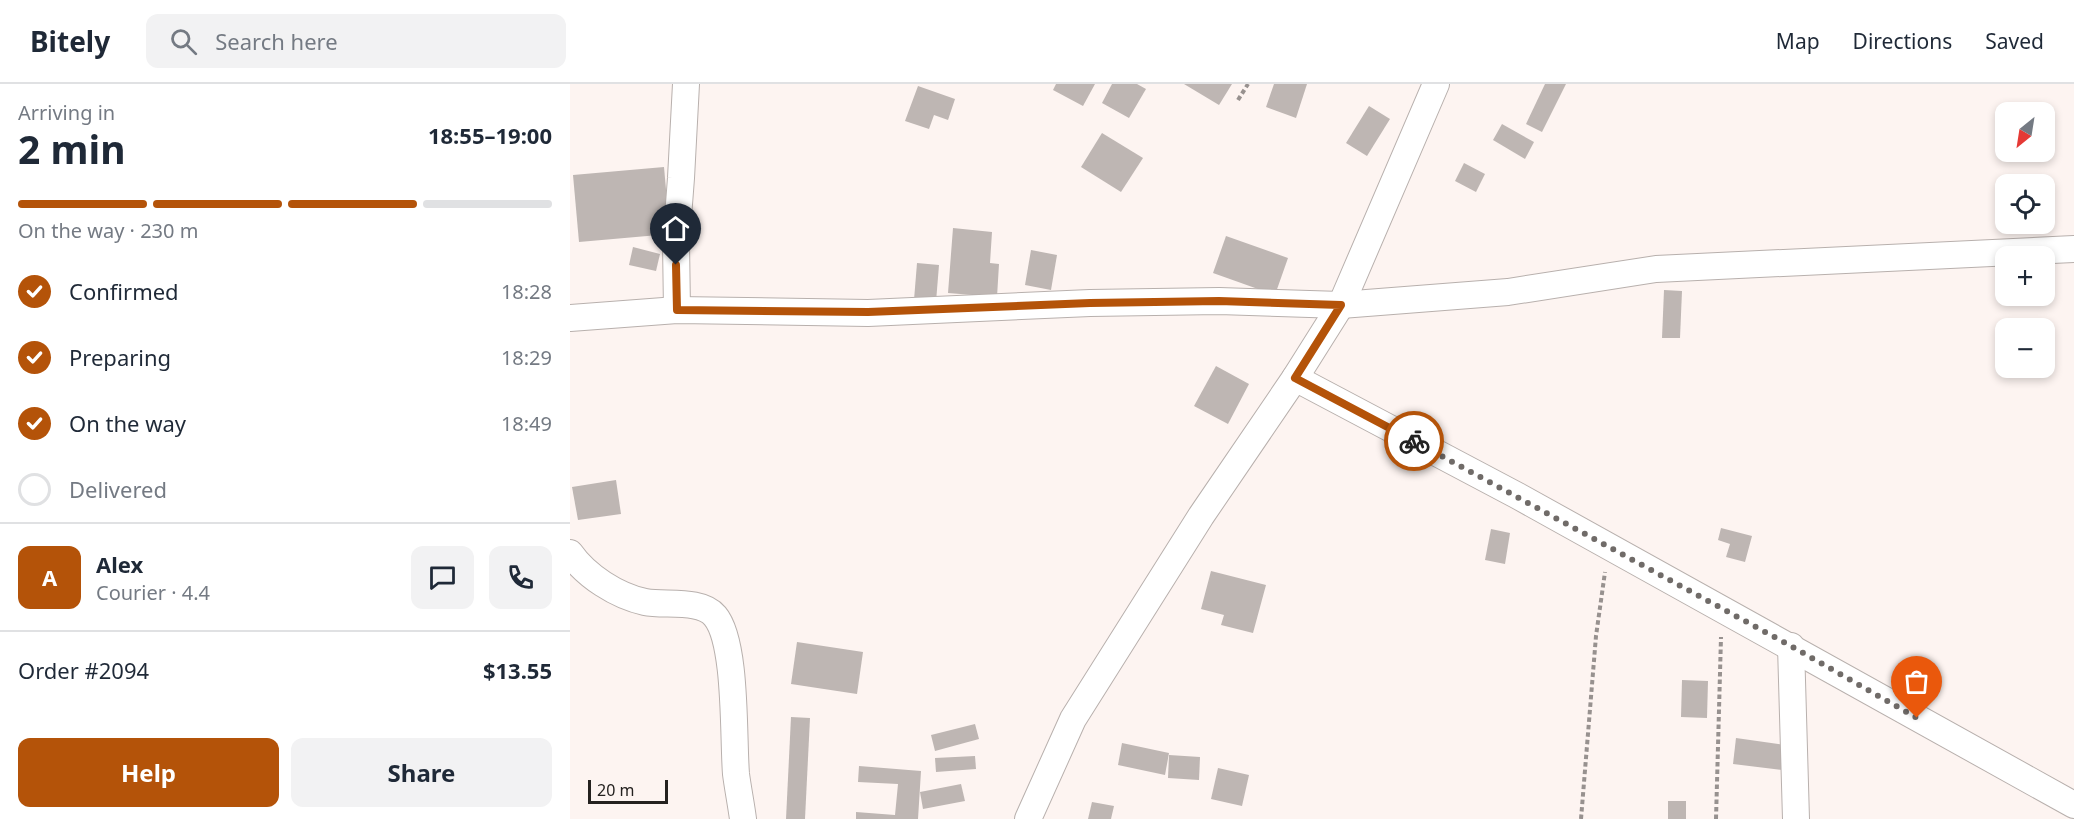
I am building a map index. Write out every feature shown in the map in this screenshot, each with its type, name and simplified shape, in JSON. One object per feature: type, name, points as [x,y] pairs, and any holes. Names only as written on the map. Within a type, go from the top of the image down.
[{"type":"street","points":[[677,310],[676,243],[686,84]]},
{"type":"street","points":[[1028,819],[1073,719],[1201,516],[1295,378],[1341,305],[1436,84]]},
{"type":"street","points":[[570,318],[677,310],[868,312],[1090,303],[1219,301],[1341,305],[1508,292],[1656,269],[2074,249]]},
{"type":"street","points":[[1295,378],[1518,496],[2074,805]]},
{"type":"street","points":[[570,553],[577,562],[606,586],[626,596],[645,602],[698,605],[716,616],[731,667],[736,774],[743,819]]},
{"type":"street","points":[[1791,646],[1796,819]]},
{"type":"path","points":[[1238,100],[1248,84]]},
{"type":"path","points":[[1581,819],[1596,636],[1608,547]]},
{"type":"path","points":[[1716,819],[1721,609]]},
{"type":"building","points":[[1056,84],[1095,84],[1083,106],[1053,90]]},
{"type":"building","points":[[1112,84],[1137,84],[1146,89],[1129,118],[1102,103]]},
{"type":"building","points":[[1184,84],[1232,84],[1219,105]]},
{"type":"building","points":[[1274,84],[1307,84],[1296,118],[1266,107]]},
{"type":"building","points":[[1545,84],[1566,84],[1542,132],[1526,124]]},
{"type":"building","points":[[918,86],[955,99],[948,120],[934,115],[929,129],[905,121]]},
{"type":"building","points":[[1369,106],[1390,119],[1367,156],[1346,143]]},
{"type":"building","points":[[1502,124],[1534,142],[1525,159],[1493,140]]},
{"type":"building","points":[[1102,133],[1143,158],[1121,192],[1081,167]]},
{"type":"building","points":[[1464,163],[1485,174],[1476,192],[1455,181]]},
{"type":"building","points":[[664,167],[670,234],[579,242],[573,175]]},
{"type":"building","points":[[953,228],[992,232],[990,263],[999,264],[997,297],[948,293]]},
{"type":"building","points":[[1226,236],[1288,258],[1275,295],[1213,273]]},
{"type":"building","points":[[633,247],[660,254],[656,271],[629,265]]},
{"type":"building","points":[[1031,250],[1057,255],[1051,290],[1025,285]]},
{"type":"building","points":[[917,263],[939,265],[936,302],[914,300]]},
{"type":"building","points":[[1664,290],[1682,291],[1680,338],[1662,338]]},
{"type":"building","points":[[1216,366],[1249,384],[1228,424],[1194,406]]},
{"type":"building","points":[[616,480],[621,514],[578,520],[572,487]]},
{"type":"building","points":[[1721,528],[1752,536],[1745,562],[1726,557],[1730,544],[1718,540]]},
{"type":"building","points":[[1491,529],[1510,533],[1505,564],[1485,560]]},
{"type":"building","points":[[1211,571],[1266,585],[1253,633],[1221,625],[1224,615],[1201,609]]},
{"type":"building","points":[[797,642],[863,652],[857,694],[791,684]]},
{"type":"building","points":[[1682,680],[1708,681],[1707,718],[1681,717]]},
{"type":"building","points":[[791,717],[810,718],[805,819],[786,819]]},
{"type":"building","points":[[975,724],[979,739],[935,751],[931,735]]},
{"type":"building","points":[[1736,738],[1786,745],[1783,770],[1733,764]]},
{"type":"building","points":[[1122,743],[1169,753],[1165,775],[1118,765]]},
{"type":"building","points":[[1169,755],[1200,757],[1199,780],[1168,778]]},
{"type":"building","points":[[975,756],[976,769],[936,772],[935,758]]},
{"type":"building","points":[[859,766],[921,771],[918,819],[856,819],[856,812],[895,815],[898,784],[858,782]]},
{"type":"building","points":[[1218,768],[1249,775],[1242,806],[1211,799]]},
{"type":"building","points":[[961,784],[965,801],[923,809],[920,792]]},
{"type":"building","points":[[1668,801],[1686,801],[1686,819],[1668,819]]},
{"type":"building","points":[[1092,802],[1114,806],[1111,819],[1088,819]]},
{"type":"way so far","points":[[1414,441],[1791,646],[1917,718]]},
{"type":"route","points":[[676,265],[677,310],[868,312],[1090,303],[1219,301],[1341,305],[1295,378],[1414,441]]}]
